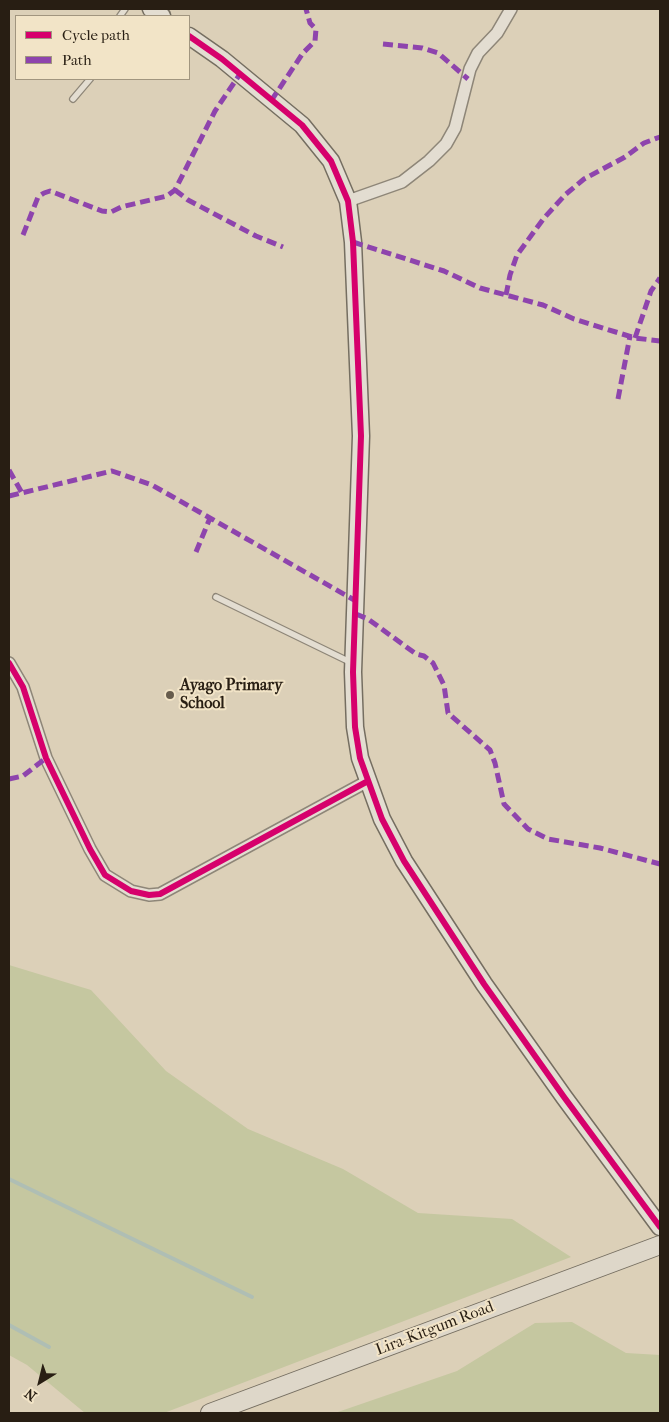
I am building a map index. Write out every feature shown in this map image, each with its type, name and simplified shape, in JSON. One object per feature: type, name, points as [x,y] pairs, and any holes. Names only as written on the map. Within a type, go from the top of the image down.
[{"type":"main road","name":"Lira-Kitgum Road","points":[[210,1413],[660,1245]]},
{"type":"street","points":[[348,201],[402,182],[429,161],[446,144],[455,128],[470,69],[478,53],[497,33],[511,9]]},
{"type":"street","points":[[190,37],[222,59],[302,125],[330,161],[348,201],[353,242],[361,436],[354,664],[355,727],[360,758],[382,819],[404,861],[458,943],[564,1097],[660,1227]]},
{"type":"street","points":[[9,663],[23,687],[46,758],[90,849],[104,875],[131,891],[149,895],[160,894],[368,781]]},
{"type":"lane","points":[[73,100],[89,80]]},
{"type":"lane","points":[[216,597],[354,664]]},
{"type":"green space","points":[[9,965],[91,990],[166,1071],[248,1129],[343,1169],[418,1213],[512,1219],[571,1257],[164,1413],[85,1413],[27,1365],[9,1355]]},
{"type":"green space","points":[[572,1322],[626,1353],[660,1355],[660,1413],[335,1413],[457,1371],[535,1323]]},
{"type":"waterway","points":[[9,1179],[252,1297]]},
{"type":"waterway","points":[[9,1325],[49,1347]]},
{"type":"marked path","points":[[271,101],[303,53],[315,41],[316,29],[310,23],[306,9]]},
{"type":"marked path","points":[[383,44],[422,48],[438,53],[468,79]]},
{"type":"marked path","points":[[23,235],[38,197],[50,191],[102,211],[111,212],[121,207],[167,196],[175,190],[215,111],[240,74]]},
{"type":"marked path","points":[[506,295],[517,255],[544,218],[566,194],[584,179],[625,157],[644,143],[660,137]]},
{"type":"marked path","points":[[175,190],[188,200],[256,236],[283,247]]},
{"type":"marked path","points":[[353,242],[444,271],[480,288],[543,305],[574,319],[635,338],[660,341]]},
{"type":"marked path","points":[[635,338],[651,291],[660,278]]},
{"type":"marked path","points":[[618,399],[630,336]]},
{"type":"marked path","points":[[9,470],[22,493]]},
{"type":"marked path","points":[[9,496],[112,471],[152,485],[356,601]]},
{"type":"marked path","points":[[196,552],[210,518]]},
{"type":"marked path","points":[[356,614],[368,619],[416,654],[424,656],[433,663],[444,685],[448,713],[490,750],[495,763],[504,804],[528,829],[548,839],[600,848],[660,864]]},
{"type":"marked path","points":[[9,779],[23,776],[46,758]]},
{"type":"cycle path","points":[[190,37],[222,59],[302,125],[331,161],[348,201],[353,242],[361,436],[353,672],[355,727],[360,758],[382,819],[404,861],[484,984],[660,1227]]},
{"type":"cycle path","points":[[9,663],[23,687],[46,758],[90,849],[105,875],[131,891],[149,895],[160,894],[368,781]]},
{"type":"place","name":"Ayago Primary School","points":[[170,695]]}]
